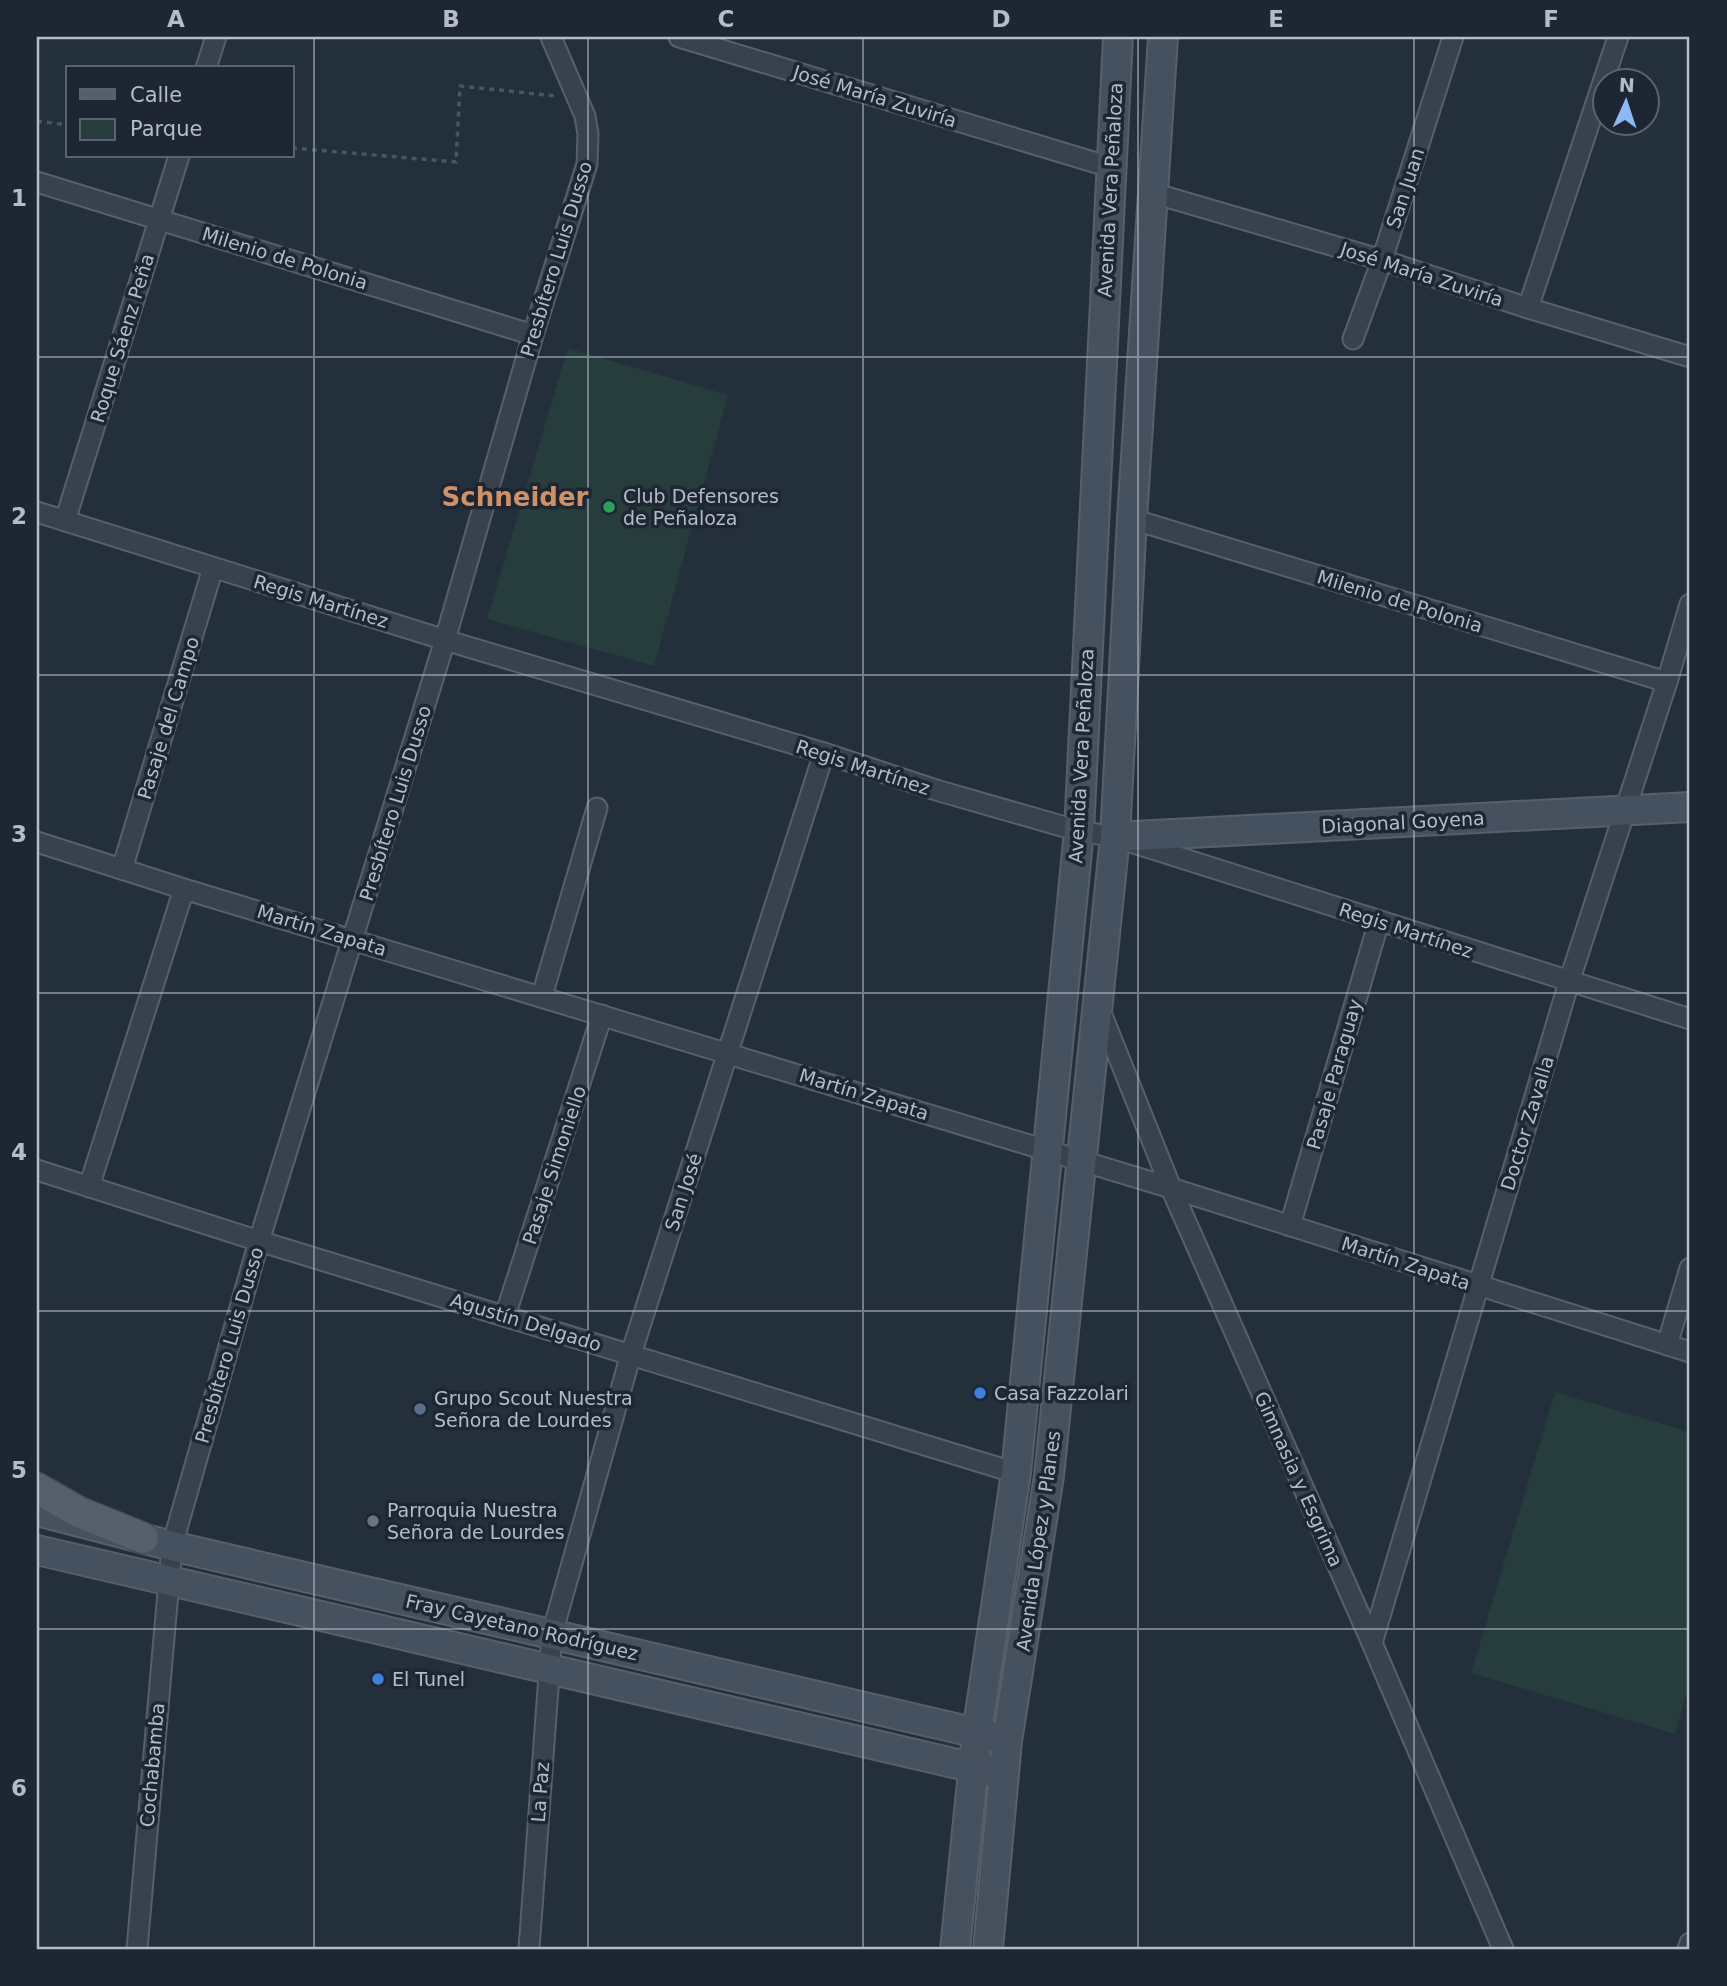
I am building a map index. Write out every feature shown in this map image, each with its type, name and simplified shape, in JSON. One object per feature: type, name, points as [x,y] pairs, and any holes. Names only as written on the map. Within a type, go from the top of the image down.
[{"type":"main road","name":"Avenida Vera Peñaloza","points":[[1016,1473],[1079,831],[1118,37]]},
{"type":"main road","name":"Avenida Vera Peñaloza","points":[[1099,1007],[1115,837],[1163,37]]},
{"type":"main road","name":"Diagonal Goyena","points":[[1115,837],[1690,807]]},
{"type":"main road","name":"Avenida López y Planes","points":[[988,1949],[1007,1741],[1049,1476],[1099,1007]]},
{"type":"main road","name":"Avenida López y Planes","points":[[955,1949],[977,1733],[1016,1473]]},
{"type":"main road","points":[[37,1488],[79,1512],[142,1538]]},
{"type":"main road","name":"Fray Cayetano Rodríguez","points":[[37,1511],[172,1546],[1007,1741]]},
{"type":"main road","name":"Fray Cayetano Rodríguez","points":[[37,1550],[1003,1775]]},
{"type":"street","points":[[207,66],[216,37]]},
{"type":"street","name":"Presbítero Luis Dusso","points":[[168,1580],[172,1546],[259,1241],[445,640],[533,335],[587,164],[588,134],[580,99],[551,37]]},
{"type":"street","name":"José María Zuviría","points":[[679,37],[1110,167]]},
{"type":"street","name":"San Juan","points":[[1353,339],[1382,260],[1453,37]]},
{"type":"street","points":[[1528,308],[1618,37]]},
{"type":"street","name":"Roque Sáenz Peña","points":[[65,521],[178,158]]},
{"type":"street","name":"Milenio de Polonia","points":[[37,182],[533,335]]},
{"type":"street","name":"José María Zuviría","points":[[1153,193],[1382,260],[1690,357]]},
{"type":"street","name":"Regis Martínez","points":[[37,512],[445,640],[824,753],[936,790],[1079,831],[1115,837],[1690,1018]]},
{"type":"street","name":"Milenio de Polonia","points":[[1132,519],[1667,682]]},
{"type":"street","name":"Pasaje del Campo","points":[[122,869],[213,568]]},
{"type":"street","name":"Doctor Zavalla","points":[[1372,1643],[1569,982],[1690,604]]},
{"type":"street","name":"San José","points":[[552,1634],[631,1354],[824,753]]},
{"type":"street","points":[[542,996],[597,808]]},
{"type":"street","name":"Martín Zapata","points":[[37,842],[184,889],[1048,1150],[1690,1352]]},
{"type":"street","points":[[89,1187],[184,889]]},
{"type":"street","name":"Pasaje Paraguay","points":[[1290,1226],[1379,921]]},
{"type":"street","name":"Gimnasia y Esgrima","points":[[1099,1007],[1171,1188],[1372,1643],[1503,1949]]},
{"type":"street","name":"Pasaje Simoniello","points":[[505,1316],[602,1015]]},
{"type":"street","name":"Agustín Delgado","points":[[37,1170],[259,1241],[1016,1473]]},
{"type":"street","points":[[1667,1345],[1690,1268]]},
{"type":"street","name":"Cochabamba","points":[[137,1949],[168,1580]]},
{"type":"street","name":"La Paz","points":[[529,1949],[552,1634]]},
{"type":"street","points":[[1688,1949],[1690,1943]]},
{"type":"path","points":[[294,148],[456,162],[460,86],[580,99]]},
{"type":"path","points":[[37,121],[66,125]]},
{"type":"green space","name":"Club Defensores de Peñaloza","points":[[568,348],[728,395],[654,666],[487,619]]},
{"type":"green space","points":[[1555,1392],[1690,1432],[1690,1683],[1675,1734],[1471,1673]]},
{"type":"place","name":"Club Defensores de Peñaloza","points":[[609,507]]},
{"type":"place","name":"Casa Fazzolari","points":[[980,1393]]},
{"type":"place","name":"Grupo Scout Nuestra Señora de Lourdes","points":[[420,1409]]},
{"type":"place","name":"Parroquia Nuestra Señora de Lourdes","points":[[373,1521]]},
{"type":"place","name":"El Tunel","points":[[378,1679]]},
{"type":"district","name":"Schneider","points":[[515,497]]}]
